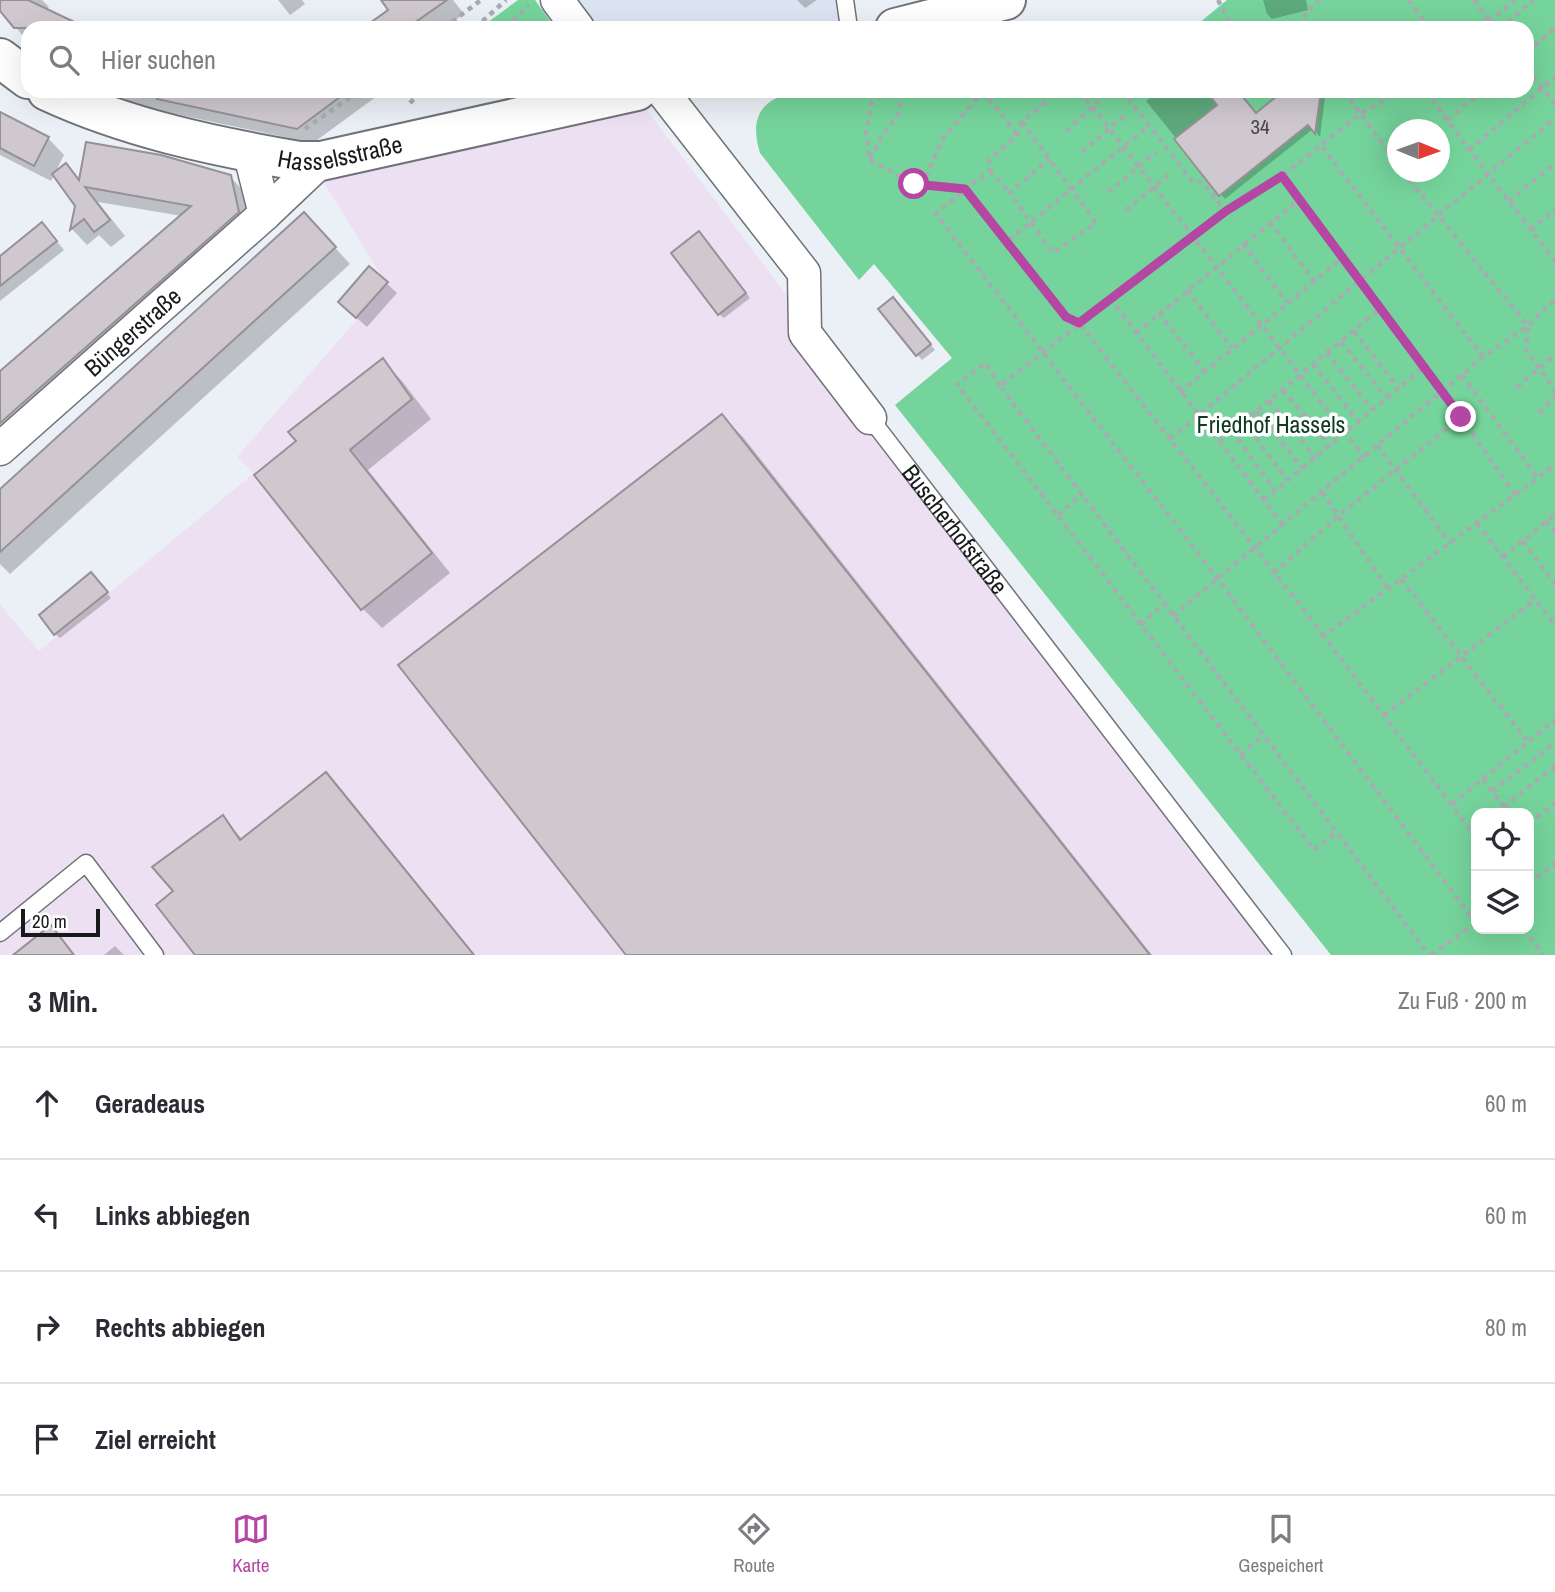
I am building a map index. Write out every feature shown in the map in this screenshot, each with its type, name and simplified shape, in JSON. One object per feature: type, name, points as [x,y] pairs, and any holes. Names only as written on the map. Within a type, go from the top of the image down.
[{"type":"street","points":[[557,0],[573,21]]},
{"type":"street","points":[[923,21],[1006,0]]},
{"type":"street","points":[[0,58],[21,74]]},
{"type":"street","name":"Hasselsstraße","points":[[62,98],[89,111],[138,126],[249,151],[305,160],[597,98]]},
{"type":"street","name":"Buscherhofstraße","points":[[667,98],[804,273],[805,333],[870,418]]},
{"type":"street","points":[[249,151],[265,214]]},
{"type":"street","name":"Büngerstraße","points":[[0,449],[265,214],[305,160]]},
{"type":"lane","points":[[845,0],[848,21]]},
{"type":"lane","name":"Buscherhofstraße","points":[[870,418],[1283,955]]},
{"type":"lane","points":[[0,933],[86,863],[155,955]]},
{"type":"path","points":[[453,21],[481,0]]},
{"type":"path","points":[[483,21],[506,0]]},
{"type":"path","points":[[513,21],[535,0]]},
{"type":"path","points":[[1218,0],[1229,21]]},
{"type":"path","points":[[1306,21],[1305,14],[1319,0]]},
{"type":"path","points":[[1408,0],[1424,21]]},
{"type":"path","points":[[1474,0],[1487,21]]},
{"type":"path","points":[[1490,21],[1515,0]]},
{"type":"path","points":[[1508,21],[1534,0]]},
{"type":"path","points":[[1534,46],[1555,29]]},
{"type":"path","points":[[1534,95],[1555,77]]},
{"type":"path","points":[[1534,78],[1555,104]]},
{"type":"path","points":[[305,160],[293,137],[349,98]]},
{"type":"path","points":[[410,103],[415,98]]},
{"type":"path","points":[[870,160],[866,132],[872,102],[879,98]]},
{"type":"path","points":[[870,160],[880,139],[898,115],[902,98]]},
{"type":"path","points":[[922,186],[942,140],[977,98]]},
{"type":"path","points":[[988,98],[1017,135]]},
{"type":"path","points":[[1022,122],[1073,188],[1096,223],[1054,253],[1010,193],[990,172],[989,160],[1017,135],[1022,122],[1050,98]]},
{"type":"path","points":[[1086,98],[1364,457]]},
{"type":"path","points":[[1066,131],[1102,98]]},
{"type":"path","points":[[1127,98],[1193,182],[1203,182],[1226,211]]},
{"type":"path","points":[[1349,98],[1387,150]]},
{"type":"path","points":[[1000,386],[1110,298],[1226,211],[1282,176],[1322,147],[1360,114],[1389,98]]},
{"type":"path","points":[[1432,98],[1446,119]]},
{"type":"path","points":[[1448,119],[1474,98]]},
{"type":"path","points":[[1469,150],[1530,98]]},
{"type":"path","points":[[1082,152],[1126,114]]},
{"type":"path","points":[[1170,439],[1555,118]]},
{"type":"path","points":[[1450,124],[1554,259]]},
{"type":"path","points":[[1009,240],[1149,126]]},
{"type":"path","points":[[1322,147],[1483,357]]},
{"type":"path","points":[[1108,192],[1156,152]]},
{"type":"path","points":[[1010,193],[1049,159]]},
{"type":"path","points":[[870,160],[922,186],[965,189],[1009,240],[1066,317],[1079,323],[1324,636],[1471,830]]},
{"type":"path","points":[[1509,201],[1555,163]]},
{"type":"path","points":[[990,172],[936,214],[1217,578],[1471,916]]},
{"type":"path","points":[[1126,209],[1155,189],[1170,174]]},
{"type":"path","points":[[1282,176],[1443,391],[1515,495]]},
{"type":"path","points":[[1410,182],[1528,326],[1526,350],[1555,394],[1539,413]]},
{"type":"path","points":[[1136,333],[1299,200]]},
{"type":"path","points":[[1531,229],[1555,209]]},
{"type":"path","points":[[1270,222],[1314,281]]},
{"type":"path","points":[[1243,244],[1288,302]]},
{"type":"path","points":[[1180,392],[1343,258]]},
{"type":"path","points":[[1187,290],[1232,348]]},
{"type":"path","points":[[1110,298],[1283,525]]},
{"type":"path","points":[[1173,616],[1483,357],[1528,326],[1555,299]]},
{"type":"path","points":[[1219,442],[1381,309]]},
{"type":"path","points":[[1160,313],[1204,371]]},
{"type":"path","points":[[1354,331],[1398,388]]},
{"type":"path","points":[[1341,342],[1387,398]]},
{"type":"path","points":[[1327,353],[1372,411]]},
{"type":"path","points":[[1517,387],[1555,355]]},
{"type":"path","points":[[1336,832],[1314,850],[957,384],[985,363],[1430,955],[1471,926]]},
{"type":"path","points":[[1313,364],[1359,422]]},
{"type":"path","points":[[1264,500],[1424,367]]},
{"type":"path","points":[[1462,375],[1538,478]]},
{"type":"path","points":[[1283,390],[1330,446]]},
{"type":"path","points":[[1269,401],[1316,457]]},
{"type":"path","points":[[1257,411],[1302,468]]},
{"type":"path","points":[[1274,573],[1338,516],[1461,417]]},
{"type":"path","points":[[1244,422],[1288,480]]},
{"type":"path","points":[[1232,431],[1275,490]]},
{"type":"path","points":[[1377,446],[1450,543]]},
{"type":"path","points":[[1324,636],[1555,466]]},
{"type":"path","points":[[1322,492],[1388,589]]},
{"type":"path","points":[[1058,515],[1082,494]]},
{"type":"path","points":[[1503,557],[1555,514]]},
{"type":"path","points":[[1546,522],[1555,533]]},
{"type":"path","points":[[1477,523],[1555,626]]},
{"type":"path","points":[[1522,541],[1555,584]]},
{"type":"path","points":[[1401,579],[1528,742]]},
{"type":"path","points":[[1384,715],[1535,600]]},
{"type":"path","points":[[1141,625],[1164,603]]},
{"type":"path","points":[[1452,804],[1555,720]]},
{"type":"path","points":[[1241,755],[1263,735]]},
{"type":"path","points":[[1492,791],[1555,743]]},
{"type":"path","points":[[1483,779],[1504,807],[1555,766]]},
{"type":"path","points":[[1534,820],[1555,803]]},
{"type":"path","points":[[1534,880],[1555,863]]},
{"type":"path","points":[[1528,934],[1543,955]]},
{"type":"shaded area","points":[[567,0],[850,0],[853,21],[582,21]]},
{"type":"shaded area","points":[[642,104],[1287,955],[0,955],[0,604],[39,651],[254,473],[237,457],[387,285],[318,173]]},
{"type":"green space","points":[[518,0],[535,0],[550,21],[490,21]]},
{"type":"green space","name":"Friedhof Hassels","points":[[1227,0],[1555,0],[1555,955],[1331,955],[895,405],[952,358],[874,264],[859,280],[760,153],[757,120],[767,105],[776,98],[1534,98],[1534,21],[1202,21]]},
{"type":"building","points":[[0,0],[28,0],[72,21],[21,21],[21,28],[14,28],[0,11]]},
{"type":"building","points":[[381,0],[447,0],[417,21],[373,21],[388,10]]},
{"type":"building","points":[[157,98],[339,98],[297,129]]},
{"type":"building","points":[[1212,98],[1244,98],[1256,113],[1274,98],[1320,98],[1315,134],[1308,125],[1219,196],[1174,139],[1217,105]]},
{"type":"building","points":[[0,112],[49,137],[34,166],[0,148]]},
{"type":"building","points":[[86,142],[161,155],[231,175],[239,212],[0,423],[0,371],[191,206],[85,187],[110,220],[94,232],[84,219],[70,230],[75,206],[52,174],[66,163],[79,180]]},
{"type":"building","points":[[304,212],[336,247],[0,552],[0,489]]},
{"type":"building","points":[[42,222],[57,241],[0,286],[0,256]]},
{"type":"building","points":[[699,231],[746,293],[718,315],[671,253]]},
{"type":"building","points":[[369,266],[388,282],[356,318],[338,302]]},
{"type":"building","points":[[893,297],[931,344],[916,356],[878,309]]},
{"type":"building","points":[[383,358],[412,399],[350,450],[432,553],[361,610],[254,475],[296,441],[288,432]]},
{"type":"building","points":[[722,414],[1150,955],[626,955],[398,665]]},
{"type":"building","points":[[91,572],[108,592],[54,635],[39,615]]},
{"type":"building","points":[[326,772],[474,955],[195,955],[156,905],[173,891],[152,867],[223,815],[240,840]]},
{"type":"building","points":[[51,925],[74,955],[13,955]]},
{"type":"route","points":[[914,184],[965,189],[1009,240],[1066,317],[1079,323],[1226,211],[1282,176],[1461,417]]}]
